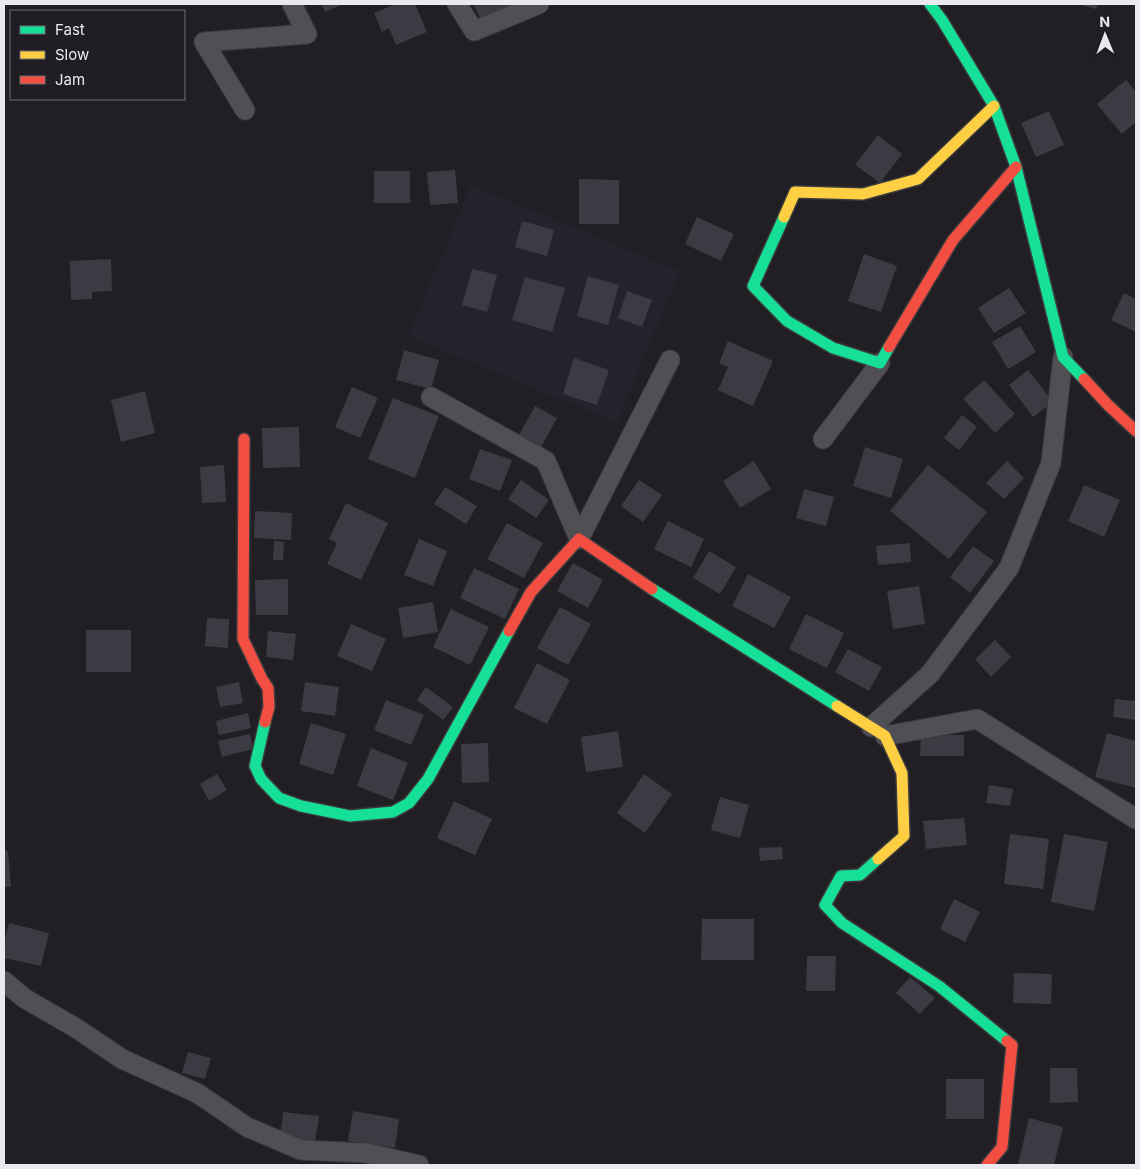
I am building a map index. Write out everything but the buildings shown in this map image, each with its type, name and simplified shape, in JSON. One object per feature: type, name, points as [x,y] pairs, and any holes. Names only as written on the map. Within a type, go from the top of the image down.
[{"type":"street","points":[[245,110],[204,42],[307,34],[292,4]]},
{"type":"street","points":[[457,4],[474,31],[539,4]]},
{"type":"street","points":[[878,731],[930,674],[1010,568],[1051,463],[1063,357],[1016,167],[994,106],[942,20],[930,4]]},
{"type":"street","points":[[880,363],[833,348],[787,321],[753,286],[795,192],[863,194],[918,179],[994,106]]},
{"type":"street","points":[[824,439],[880,363],[952,240],[1016,167]]},
{"type":"street","points":[[1063,357],[1108,405],[1136,431]]},
{"type":"street","points":[[244,439],[243,639],[268,688],[269,707],[255,766],[261,779],[279,798],[301,806],[350,816],[393,812],[408,802],[428,779],[531,592],[579,539],[670,360]]},
{"type":"street","points":[[431,397],[546,461],[579,539],[639,580],[878,731],[902,773],[904,836],[860,876],[841,876],[825,905],[842,923],[939,986],[1012,1045],[1002,1147],[988,1165]]},
{"type":"street","points":[[878,731],[977,720],[1136,819]]},
{"type":"street","points":[[4,981],[24,998],[76,1028],[122,1060],[197,1093],[247,1127],[301,1150],[366,1153],[419,1165]]},
{"type":"shaded area","points":[[471,185],[680,271],[617,423],[408,336]]},
{"type":"traffic: fast","points":[[930,4],[942,20],[994,106],[1016,167],[1063,357],[1084,379]]},
{"type":"traffic: fast","points":[[784,217],[753,286],[787,321],[833,348],[880,363],[889,347]]},
{"type":"traffic: fast","points":[[652,589],[837,706]]},
{"type":"traffic: fast","points":[[265,722],[255,766],[261,779],[279,798],[301,806],[350,816],[393,812],[409,803],[428,779],[509,631]]},
{"type":"traffic: fast","points":[[878,859],[860,875],[841,876],[825,905],[842,923],[939,986],[1007,1041]]},
{"type":"traffic: slow","points":[[784,217],[795,192],[863,194],[918,179],[994,106]]},
{"type":"traffic: slow","points":[[837,706],[885,736],[902,773],[904,836],[878,859]]},
{"type":"traffic: jam","points":[[889,347],[953,240],[1016,167]]},
{"type":"traffic: jam","points":[[1084,379],[1136,431]]},
{"type":"traffic: jam","points":[[244,439],[243,639],[268,688],[269,707],[265,722]]},
{"type":"traffic: jam","points":[[509,631],[531,592],[579,539],[652,589]]},
{"type":"traffic: jam","points":[[987,1165],[1002,1147],[1012,1045],[1007,1041]]}]
